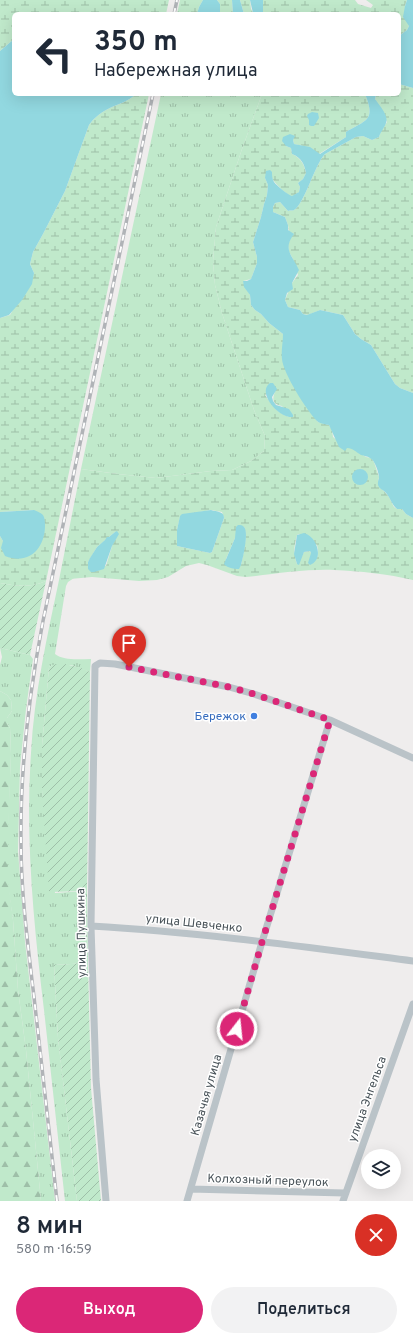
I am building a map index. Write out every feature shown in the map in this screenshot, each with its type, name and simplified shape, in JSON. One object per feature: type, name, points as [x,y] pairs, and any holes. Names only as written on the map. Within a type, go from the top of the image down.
[{"type":"street","name":"улица Пушкина","points":[[106,1201],[96,1079],[91,926],[94,667],[96,664],[115,664],[229,687],[330,720]]},
{"type":"street","points":[[330,720],[413,758]]},
{"type":"street","name":"Казачья улица","points":[[187,1201],[262,942],[330,720]]},
{"type":"street","name":"улица Шевченко","points":[[91,926],[150,930],[262,942],[413,961]]},
{"type":"street","name":"улица Энгельса","points":[[343,1201],[413,1004]]},
{"type":"street","name":"Колхозный переулок","points":[[191,1189],[346,1193]]},
{"type":"green space","points":[[0,0],[169,0],[166,12],[12,12],[12,41],[0,51]]},
{"type":"green space","points":[[180,0],[203,0],[198,12],[177,12]]},
{"type":"green space","points":[[217,0],[232,0],[233,12],[220,12],[220,4]]},
{"type":"green space","points":[[240,0],[250,0],[253,12],[243,12]]},
{"type":"green space","points":[[263,0],[355,0],[358,4],[371,8],[373,5],[366,0],[407,0],[405,6],[409,26],[407,30],[401,34],[401,12],[263,12]]},
{"type":"green space","points":[[401,85],[413,88],[413,393],[400,388],[395,384],[371,345],[355,334],[343,315],[320,310],[308,315],[303,314],[300,310],[288,307],[285,300],[292,283],[298,275],[289,252],[288,245],[290,239],[285,217],[273,212],[275,203],[280,202],[288,211],[294,210],[298,207],[306,193],[317,166],[325,154],[356,137],[363,136],[372,140],[379,137],[387,122],[375,99],[376,96],[401,96]]},
{"type":"green space","points":[[149,96],[46,581],[34,585],[23,586],[0,583],[0,536],[3,541],[34,510],[0,512],[0,318],[10,315],[34,273],[30,264],[33,252],[65,191],[89,125],[102,112],[133,97]]},
{"type":"green space","points":[[161,96],[261,96],[216,227],[213,261],[215,285],[222,313],[254,410],[265,436],[264,451],[251,461],[232,470],[211,471],[156,478],[81,469]]},
{"type":"green space","points":[[261,96],[366,96],[369,110],[367,119],[346,132],[346,137],[319,154],[303,146],[294,144],[294,136],[286,146],[291,148],[292,154],[300,159],[306,173],[303,179],[298,183],[300,187],[299,192],[292,197],[281,189],[272,178],[265,178],[268,185],[267,195],[253,242],[257,263],[251,279],[243,281],[250,295],[251,305],[269,323],[283,334],[283,344],[294,387],[318,422],[329,425],[332,430],[333,437],[347,448],[352,448],[366,457],[371,458],[374,462],[379,477],[378,482],[380,488],[389,497],[394,507],[397,509],[402,509],[406,514],[413,518],[413,580],[374,573],[334,570],[301,571],[246,577],[237,576],[199,563],[186,566],[168,577],[157,580],[139,581],[92,577],[59,580],[81,469],[156,478],[211,471],[232,470],[251,461],[264,451],[265,436],[254,410],[222,313],[215,285],[213,261],[216,227]],"holes":[[[276,389],[273,400],[276,404],[282,406],[289,417],[278,411],[265,395]],[[211,510],[222,512],[224,518],[212,552],[210,553],[177,546],[177,530],[180,517],[182,515]],[[244,527],[245,540],[241,565],[226,559],[235,538]],[[115,532],[106,566],[88,562],[97,547]],[[299,534],[317,545],[317,558],[311,557],[310,551],[304,552],[297,564],[294,553],[297,535]]]},
{"type":"green space","points":[[74,578],[68,582],[66,586],[55,654],[67,659],[91,659],[90,672],[71,665],[52,665],[49,667],[42,746],[42,790],[55,893],[87,891],[88,963],[54,965],[58,1038],[77,1201],[65,1201],[34,914],[30,850],[29,785],[38,688],[59,580]]},
{"type":"green space","points":[[46,581],[30,655],[0,648],[0,583],[23,586],[34,585]]},
{"type":"green space","points":[[0,648],[30,655],[33,659],[20,767],[18,851],[25,942],[55,1201],[41,1201],[26,1050],[18,990],[13,920],[6,871],[11,754],[10,728],[7,723],[7,718],[12,711],[11,700],[7,695],[0,691],[0,665],[2,657]]},
{"type":"green space","points":[[65,664],[90,672],[87,891],[49,892],[42,790],[42,746],[49,667],[52,665]]},
{"type":"green space","points":[[0,691],[7,695],[11,700],[12,711],[7,718],[7,723],[10,728],[11,754],[7,871],[13,920],[18,990],[26,1050],[41,1201],[0,1201]]},
{"type":"green space","points":[[88,963],[91,1088],[101,1201],[77,1201],[58,1038],[54,965]]},
{"type":"water","points":[[203,0],[217,0],[220,4],[220,12],[198,12]]},
{"type":"water","points":[[232,0],[240,0],[243,12],[233,12]]},
{"type":"water","points":[[250,0],[263,0],[263,12],[253,12]]},
{"type":"water","points":[[407,0],[413,0],[413,88],[401,85],[401,34],[407,30],[409,26],[403,17]]},
{"type":"water","points":[[12,41],[12,96],[134,96],[102,112],[89,125],[65,191],[33,252],[30,264],[34,273],[32,284],[22,300],[9,315],[0,318],[0,51]]},
{"type":"water","points":[[366,96],[376,96],[375,99],[383,110],[387,120],[379,137],[372,140],[363,136],[356,137],[325,154],[317,166],[306,193],[298,207],[294,210],[288,211],[280,202],[275,203],[273,212],[285,217],[288,230],[294,234],[289,244],[289,249],[299,270],[292,283],[293,289],[287,293],[285,300],[288,307],[300,310],[303,314],[307,315],[320,310],[343,315],[355,334],[371,345],[395,384],[400,388],[413,393],[413,518],[406,514],[402,509],[397,509],[386,493],[380,489],[378,484],[378,473],[372,459],[361,455],[354,450],[347,448],[345,451],[339,447],[329,425],[318,422],[307,409],[296,392],[283,365],[283,334],[269,323],[251,305],[250,295],[244,287],[243,281],[251,279],[257,263],[253,242],[267,195],[268,185],[265,178],[266,171],[270,170],[275,183],[292,196],[299,192],[300,187],[298,183],[303,179],[306,173],[302,162],[298,157],[292,154],[291,148],[286,146],[282,141],[283,137],[290,134],[295,136],[293,140],[294,144],[310,147],[320,154],[346,137],[346,132],[367,119],[369,115]]},
{"type":"water","points":[[312,112],[318,113],[319,118],[314,126],[309,125],[307,116]]},
{"type":"water","points":[[270,383],[273,383],[277,389],[272,397],[273,401],[276,405],[289,409],[293,417],[288,417],[282,414],[271,404],[266,393],[266,387]]},
{"type":"water","points":[[360,469],[367,474],[368,477],[363,484],[360,485],[353,480],[352,477],[357,470]]},
{"type":"water","points":[[34,510],[43,515],[45,521],[44,535],[38,549],[28,557],[13,558],[5,556],[1,548],[3,541],[0,536],[0,512]]},
{"type":"water","points":[[211,510],[221,513],[224,516],[212,552],[210,553],[177,546],[177,530],[180,516],[182,514]]},
{"type":"water","points":[[238,525],[244,527],[246,534],[244,551],[239,569],[229,567],[224,564],[235,538],[236,527]]},
{"type":"water","points":[[117,531],[119,534],[112,546],[104,569],[91,572],[88,569],[88,562],[90,558],[97,547],[107,537]]},
{"type":"water","points":[[304,533],[313,539],[318,549],[317,558],[310,565],[308,563],[311,553],[310,551],[304,552],[299,565],[297,564],[294,554],[297,535]]},
{"type":"railway","points":[[174,12],[177,0]]},
{"type":"railway","points":[[57,1201],[27,939],[21,862],[22,787],[26,731],[43,621],[153,96]]},
{"type":"place","name":"Бережок","points":[[254,716]]},
{"type":"route","points":[[129,667],[229,687],[330,720],[237,1029]]}]
